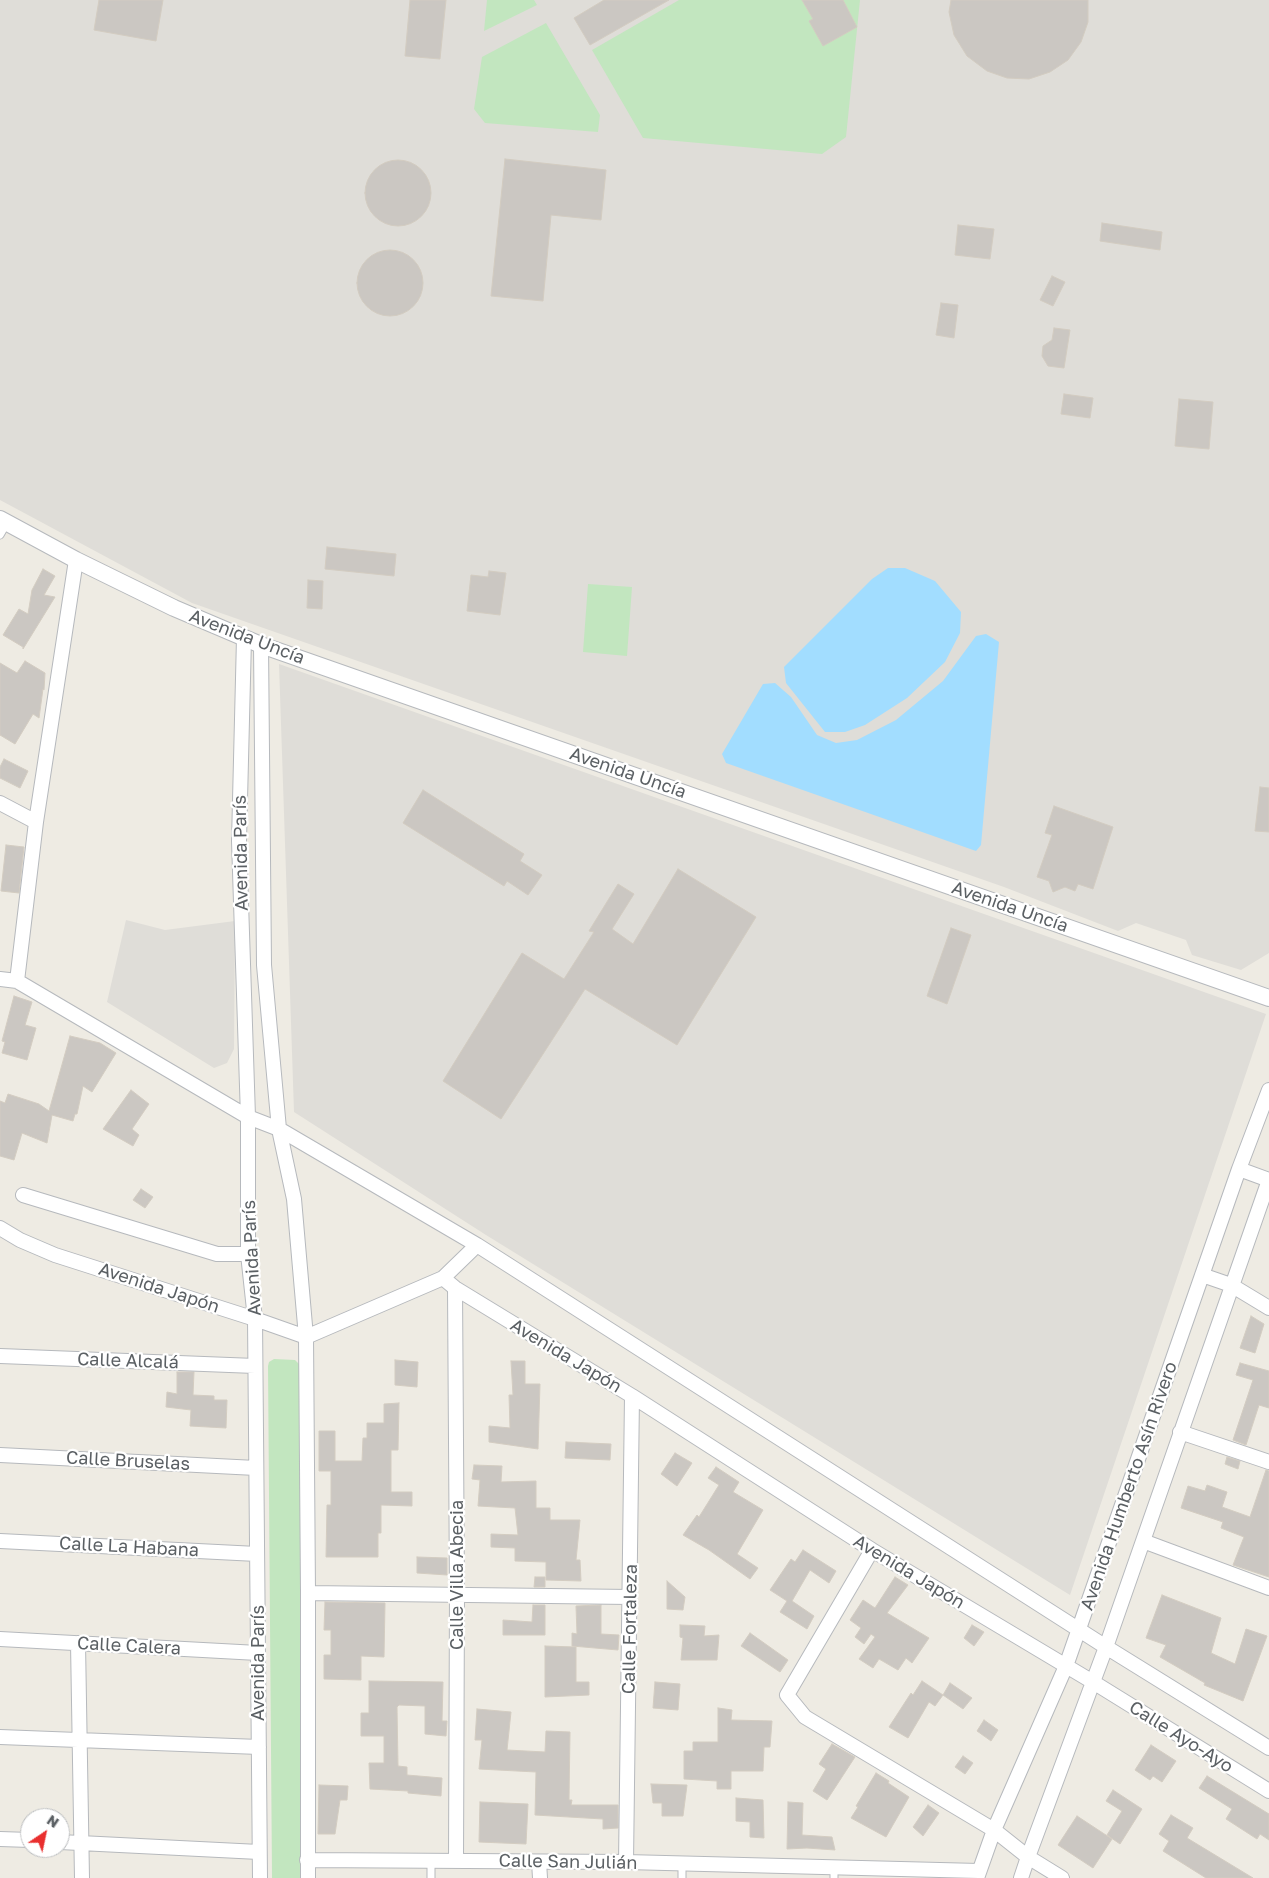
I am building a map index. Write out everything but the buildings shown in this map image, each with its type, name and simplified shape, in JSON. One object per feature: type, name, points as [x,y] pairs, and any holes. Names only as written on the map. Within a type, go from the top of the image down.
[{"type":"street","name":"Avenida Uncía","points":[[2,526],[174,608],[260,645],[1269,998]]},
{"type":"street","points":[[17,981],[36,822],[76,560]]},
{"type":"street","name":"Avenida París","points":[[244,638],[240,841],[248,1117],[248,1254],[255,1319],[260,1878]]},
{"type":"street","name":"Avenida París","points":[[260,645],[264,965],[278,1129],[294,1200],[306,1337],[308,1878]]},
{"type":"street","points":[[0,803],[36,822]]},
{"type":"street","points":[[0,979],[17,981],[248,1117],[278,1129],[477,1246],[1106,1647]]},
{"type":"street","name":"Avenida Humberto Asín Rivero","points":[[978,1875],[994,1830],[1066,1666],[1080,1629],[1239,1169],[1269,1090]]},
{"type":"street","points":[[1239,1169],[1269,1180]]},
{"type":"street","name":"Avenida Humberto Asín Rivero","points":[[1021,1878],[1106,1647],[1269,1180]]},
{"type":"street","points":[[24,1195],[217,1254],[248,1254]]},
{"type":"street","name":"Avenida Japón","points":[[0,1228],[20,1240],[55,1255],[306,1337]]},
{"type":"street","points":[[306,1337],[443,1278],[477,1246]]},
{"type":"street","points":[[1202,1275],[1231,1285],[1269,1308]]},
{"type":"street","name":"Avenida Japón","points":[[443,1278],[454,1288],[632,1396],[872,1550],[1093,1682]]},
{"type":"street","name":"Calle Villa Abecia","points":[[454,1288],[457,1594],[456,1861]]},
{"type":"street","name":"Calle Alcalá","points":[[0,1356],[255,1366]]},
{"type":"street","name":"Calle Fortaleza","points":[[626,1862],[632,1396]]},
{"type":"street","points":[[1180,1432],[1269,1462]]},
{"type":"street","name":"Calle Bruselas","points":[[0,1455],[256,1468]]},
{"type":"street","name":"Calle La Habana","points":[[0,1541],[257,1554]]},
{"type":"street","points":[[1142,1541],[1269,1588]]},
{"type":"street","points":[[872,1550],[787,1695],[806,1717],[994,1830],[1028,1857],[1062,1878]]},
{"type":"street","points":[[308,1593],[630,1597]]},
{"type":"street","name":"Calle Calera","points":[[0,1639],[258,1653]]},
{"type":"street","points":[[78,1643],[82,1878]]},
{"type":"street","name":"Calle Ayo-Ayo","points":[[1106,1647],[1269,1748]]},
{"type":"street","name":"Calle Ayo-Ayo","points":[[1093,1682],[1269,1791]]},
{"type":"street","points":[[0,1737],[259,1747]]},
{"type":"street","points":[[0,1839],[20,1840]]},
{"type":"street","points":[[70,1842],[260,1852]]},
{"type":"street","name":"Calle San Julián","points":[[308,1860],[626,1862],[682,1871],[978,1875]]},
{"type":"street","points":[[539,1862],[540,1878]]},
{"type":"lane","points":[[431,1862],[431,1878]]},
{"type":"shaded area","points":[[0,0],[1269,0],[1269,953],[1241,970],[1192,955],[1186,940],[1136,923],[1118,931],[1004,887],[192,603],[0,500]]},
{"type":"shaded area","points":[[279,664],[1266,1014],[1070,1595],[486,1235],[294,1112]]},
{"type":"shaded area","points":[[126,920],[165,930],[235,921],[234,1049],[227,1063],[214,1068],[107,1002]]},
{"type":"green space","points":[[487,0],[534,0],[537,5],[484,31]]},
{"type":"green space","points":[[679,0],[860,0],[846,137],[822,154],[643,138],[592,50]]},
{"type":"green space","points":[[546,23],[600,115],[598,132],[485,123],[474,109],[482,57]]},
{"type":"green space","points":[[588,584],[632,587],[627,656],[583,652]]},
{"type":"green space","points":[[274,1359],[295,1360],[299,1364],[303,1878],[272,1878],[268,1366],[269,1362]]},
{"type":"water","points":[[888,568],[905,568],[935,581],[961,612],[960,633],[945,662],[907,698],[865,725],[845,732],[825,732],[786,683],[784,667],[872,579]]},
{"type":"water","points":[[986,634],[999,642],[981,845],[976,851],[726,763],[722,754],[763,684],[775,683],[791,697],[817,735],[836,743],[857,740],[896,720],[943,681],[976,636]]}]
